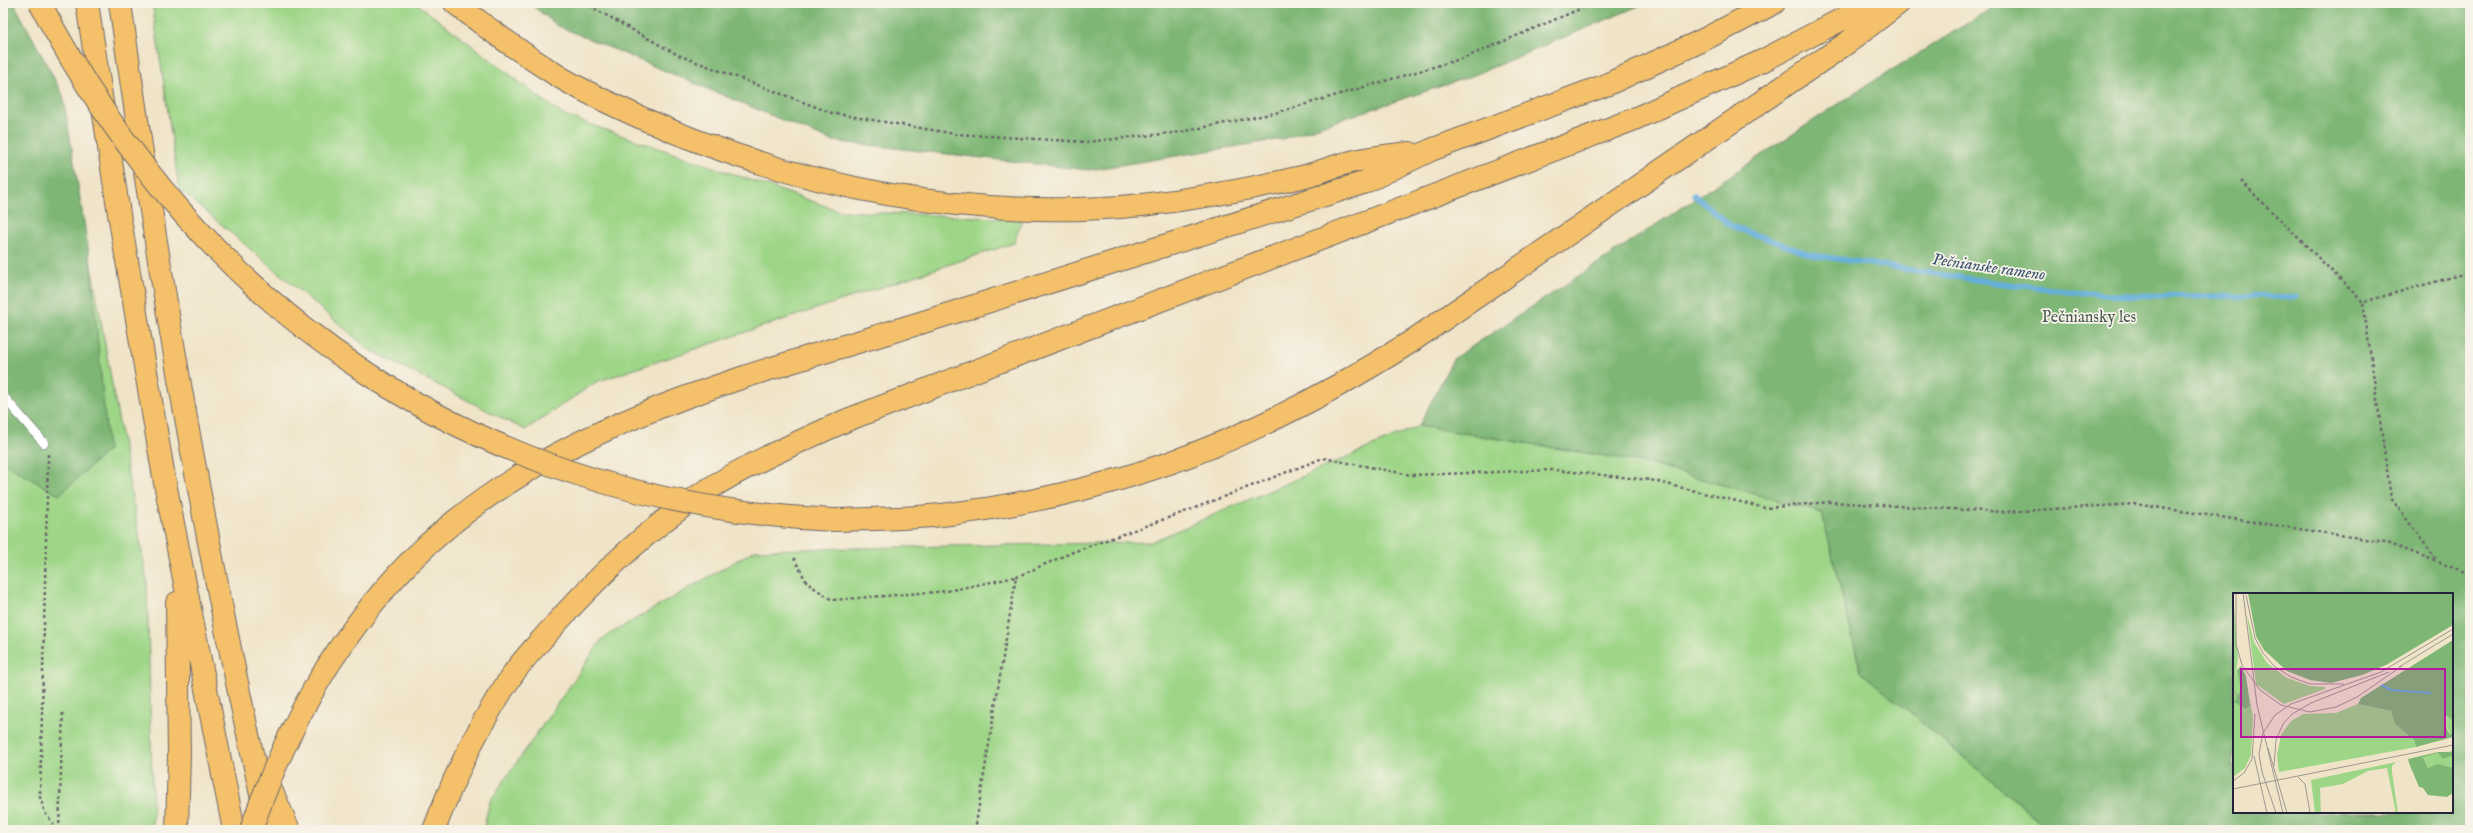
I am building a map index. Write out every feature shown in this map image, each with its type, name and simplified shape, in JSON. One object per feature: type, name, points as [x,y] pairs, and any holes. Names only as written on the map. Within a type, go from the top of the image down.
[{"type":"highway","points":[[40,3],[70,57],[120,135],[169,198],[228,262],[266,297],[346,360],[440,417],[539,462],[635,492],[725,511],[786,518],[833,520],[949,514],[1016,504],[1091,488],[1157,469],[1217,446],[1290,412],[1348,381],[1409,343],[1847,43],[1899,3]]},
{"type":"highway","points":[[87,3],[119,214],[177,548],[234,830]]},
{"type":"highway","points":[[120,3],[151,212],[192,444],[248,739],[269,830]]},
{"type":"highway","points":[[455,3],[481,23],[558,76],[602,100],[687,138],[835,185],[944,203],[1014,208],[1140,205],[1233,191],[1298,178],[1355,161],[1431,150]]},
{"type":"highway","points":[[250,830],[269,778],[291,730],[329,664],[354,627],[381,594],[443,531],[481,502],[526,472],[613,426],[724,385],[1363,183],[1431,150],[1606,85],[1701,41],[1774,3]]},
{"type":"highway","points":[[434,830],[467,754],[490,710],[514,673],[586,590],[619,558],[665,520],[706,492],[754,465],[847,420],[1632,120],[1762,61],[1873,3]]},
{"type":"highway","points":[[177,548],[180,756],[177,830]]},
{"type":"highway","points":[[248,739],[289,830]]},
{"type":"lane","points":[[3,396],[44,443]]},
{"type":"path","points":[[584,3],[678,55],[832,113],[954,134],[1086,142],[1180,132],[1275,113],[1464,58],[1594,3]]},
{"type":"path","points":[[2241,181],[2363,302],[2391,498],[2436,560]]},
{"type":"path","points":[[2363,302],[2470,272]]},
{"type":"path","points":[[44,443],[48,454],[40,797],[45,813],[59,830]]},
{"type":"path","points":[[794,558],[808,583],[832,600],[947,591],[1016,577],[1073,552],[1187,511],[1323,458],[1411,476],[1554,470],[1650,480],[1766,508],[1829,502],[2004,512],[2135,504],[2385,542],[2470,574]]},
{"type":"path","points":[[975,830],[1016,577]]},
{"type":"path","points":[[59,830],[63,710]]},
{"type":"green space","points":[[3,3],[14,3],[63,95],[90,259],[108,450],[59,495],[3,463]]},
{"type":"green space","points":[[152,3],[416,3],[563,115],[840,211],[1022,219],[1014,243],[596,382],[525,430],[370,350],[179,189]]},
{"type":"green space","points":[[529,3],[1646,3],[1472,76],[1282,139],[1089,170],[832,141],[558,26]]},
{"type":"green space","name":"Pečniansky les","points":[[2000,3],[2470,3],[2470,830],[2051,830],[1861,672],[1822,513],[1642,462],[1419,426],[1453,359],[1861,89]]},
{"type":"green space","points":[[90,259],[147,581],[153,816],[151,830],[3,830],[3,463],[59,495],[107,450]]},
{"type":"green space","points":[[1419,426],[1642,462],[1822,513],[1861,672],[2051,830],[483,830],[490,801],[603,638],[755,550],[1151,542]]},
{"type":"waterway","name":"Pečnianske rameno","points":[[1694,195],[1731,226],[1812,255],[1998,283],[2105,295],[2297,297]]}]
